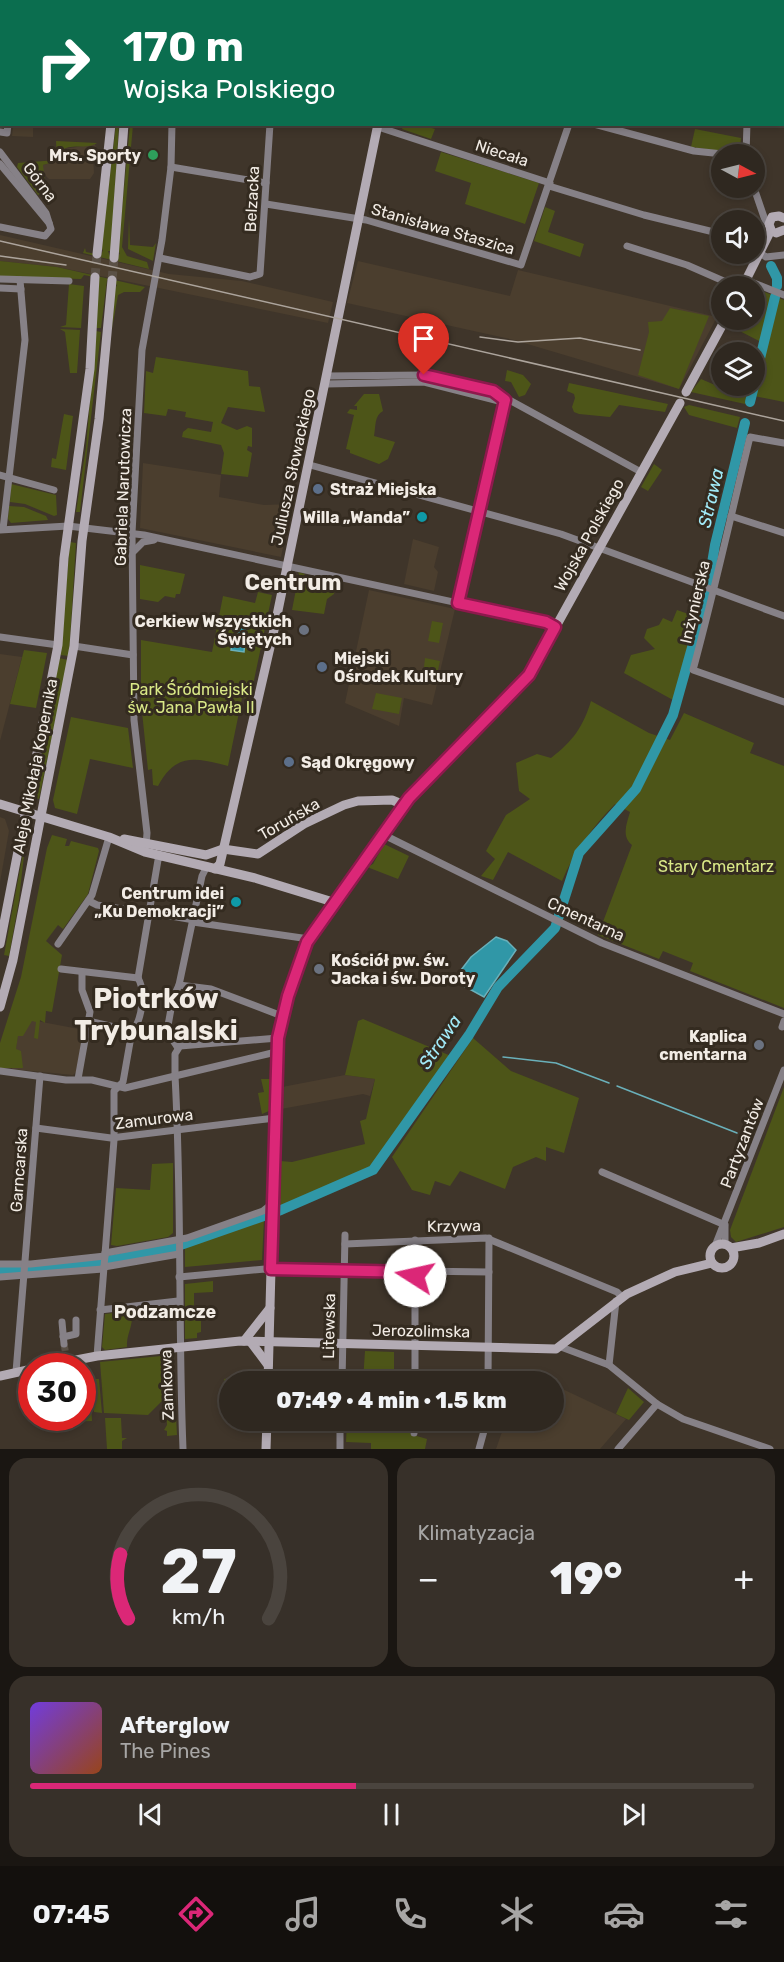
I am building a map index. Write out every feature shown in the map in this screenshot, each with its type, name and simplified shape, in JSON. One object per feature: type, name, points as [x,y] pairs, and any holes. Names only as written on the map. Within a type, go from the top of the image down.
[{"type":"street","points":[[0,132],[8,133],[8,126]]},
{"type":"street","points":[[97,254],[111,126]]},
{"type":"street","points":[[114,258],[124,126]]},
{"type":"street","name":"Gabriela Narutowicza","points":[[146,847],[134,720],[134,551],[132,533],[142,350],[160,258],[171,167],[172,126]]},
{"type":"street","name":"Belzacka","points":[[160,258],[250,277],[260,274],[270,126]]},
{"type":"street","name":"Niecała","points":[[378,126],[644,215],[711,231]]},
{"type":"street","name":"Juliusza Słowackiego","points":[[211,867],[219,866],[219,852],[259,704],[378,126]]},
{"type":"street","points":[[550,184],[568,126]]},
{"type":"street","points":[[601,126],[694,151],[711,153]]},
{"type":"street","points":[[746,144],[747,126]]},
{"type":"street","name":"Górna","points":[[0,152],[46,213],[51,224]]},
{"type":"street","name":"Górna","points":[[0,164],[51,224]]},
{"type":"street","points":[[171,167],[266,183]]},
{"type":"street","name":"Stanisława Staszica","points":[[266,204],[358,220],[521,265],[550,184]]},
{"type":"street","points":[[757,198],[760,208],[778,222],[765,242]]},
{"type":"street","points":[[0,227],[45,236],[50,233],[51,224]]},
{"type":"street","points":[[627,246],[687,265],[712,276]]},
{"type":"street","points":[[765,256],[784,255]]},
{"type":"street","name":"Aleje Mikołaja Kopernika","points":[[0,940],[58,645],[68,526],[88,381],[95,277]]},
{"type":"street","points":[[0,279],[69,281]]},
{"type":"street","points":[[20,280],[25,340],[1,530],[68,526],[132,533],[546,622],[555,627]]},
{"type":"street","name":"Aleje Mikołaja Kopernika","points":[[0,1007],[13,960],[39,816],[74,646],[84,528],[98,429],[112,280]]},
{"type":"street","points":[[0,288],[21,289]]},
{"type":"street","points":[[765,289],[784,295]]},
{"type":"street","points":[[686,392],[720,330]]},
{"type":"street","points":[[327,380],[434,377],[485,389],[498,393],[505,400],[641,472]]},
{"type":"street","points":[[458,603],[505,400]]},
{"type":"street","name":"Wojska Polskiego","points":[[269,1371],[276,1052],[282,1016],[309,939],[333,902],[420,785],[529,675],[680,403]]},
{"type":"street","name":"Inżynierska","points":[[784,443],[751,435],[710,588],[693,670],[784,702]]},
{"type":"street","points":[[310,465],[479,511],[599,547],[784,616]]},
{"type":"street","points":[[0,475],[54,490]]},
{"type":"street","points":[[731,516],[784,533]]},
{"type":"street","points":[[134,551],[145,542],[160,540]]},
{"type":"street","points":[[0,637],[58,645]]},
{"type":"street","points":[[74,646],[133,655]]},
{"type":"street","name":"Toruńska","points":[[219,852],[258,854],[304,824],[358,801],[392,800],[404,805]]},
{"type":"street","points":[[0,804],[146,847],[203,854],[219,852]]},
{"type":"street","points":[[36,836],[57,821]]},
{"type":"street","name":"Cmentarna","points":[[384,835],[615,949],[784,1014]]},
{"type":"street","points":[[58,944],[89,901],[109,837]]},
{"type":"street","points":[[146,847],[161,856],[211,867],[333,902]]},
{"type":"street","points":[[97,1356],[114,1138],[114,1091],[123,1082],[142,993],[143,987],[138,978],[148,913],[158,860],[161,856]]},
{"type":"street","points":[[211,867],[202,876],[179,985],[172,999],[167,1031],[178,1048],[278,1038]]},
{"type":"street","points":[[89,901],[194,921],[309,939]]},
{"type":"street","points":[[61,969],[138,978]]},
{"type":"street","points":[[78,1079],[90,1009],[82,990],[82,972]]},
{"type":"street","points":[[179,985],[210,989],[282,1016]]},
{"type":"street","points":[[142,993],[172,999]]},
{"type":"street","points":[[88,1021],[134,1029],[167,1031]]},
{"type":"street","name":"Zamkowa","points":[[178,1048],[175,1054],[178,1129],[178,1348],[183,1449]]},
{"type":"street","points":[[0,1071],[78,1079],[131,1088],[276,1052]]},
{"type":"street","name":"Partyzantów","points":[[721,1252],[725,1225],[784,1070]]},
{"type":"street","name":"Garncarska","points":[[16,1372],[40,1076]]},
{"type":"street","name":"Zamurowa","points":[[36,1128],[114,1138],[275,1118]]},
{"type":"street","points":[[602,1172],[725,1225]]},
{"type":"street","points":[[0,1277],[26,1270],[104,1261],[178,1246],[263,1211],[273,1210]]},
{"type":"street","points":[[561,1347],[619,1299],[645,1284],[694,1266],[721,1252],[784,1234]]},
{"type":"street","name":"Litewska","points":[[342,1371],[345,1235]]},
{"type":"street","points":[[488,1371],[489,1238]]},
{"type":"street","name":"Krzywa","points":[[345,1244],[489,1238],[617,1292],[619,1299]]},
{"type":"street","points":[[415,1240],[415,1371]]},
{"type":"street","points":[[0,1264],[26,1270],[104,1261],[178,1246]]},
{"type":"street","points":[[179,1277],[271,1269],[489,1272]]},
{"type":"street","points":[[609,1365],[619,1299]]},
{"type":"street","points":[[100,1310],[178,1301]]},
{"type":"street","points":[[269,1367],[260,1351],[247,1341],[265,1318],[271,1306]]},
{"type":"street","points":[[62,1322],[64,1341],[76,1334],[76,1320]]},
{"type":"street","name":"Jerozolimska","points":[[97,1356],[247,1341],[550,1350],[561,1347],[609,1365],[657,1404],[706,1429],[770,1449]]},
{"type":"street","points":[[0,1376],[16,1372]]},
{"type":"street","points":[[618,1449],[657,1404]]},
{"type":"street","points":[[266,1449],[267,1431]]},
{"type":"street","points":[[340,1431],[340,1449]]},
{"type":"street","points":[[479,1449],[484,1431]]},
{"type":"shaded area","points":[[13,126],[33,126],[33,137],[12,136]]},
{"type":"shaded area","points":[[95,144],[97,151],[93,156],[94,173],[90,179],[49,179],[43,173],[43,165],[57,161],[58,150]]},
{"type":"shaded area","points":[[0,235],[169,274],[242,281],[333,302],[328,323],[57,267],[0,261]]},
{"type":"shaded area","points":[[358,261],[510,296],[518,270],[711,316],[711,328],[679,389],[514,340],[347,303]]},
{"type":"shaded area","points":[[143,463],[221,475],[219,497],[264,505],[292,504],[281,557],[140,528]]},
{"type":"shaded area","points":[[413,539],[439,547],[434,567],[438,572],[434,591],[404,584]]},
{"type":"shaded area","points":[[369,590],[455,609],[432,705],[404,698],[399,726],[345,703]]},
{"type":"shaded area","points":[[0,654],[22,657],[0,741]]},
{"type":"shaded area","points":[[0,817],[5,819],[9,831],[0,882]]},
{"type":"shaded area","points":[[21,1018],[84,1030],[76,1072],[73,1075],[12,1069]]},
{"type":"shaded area","points":[[345,1075],[375,1079],[370,1096],[363,1094],[281,1109],[282,1087]]},
{"type":"shaded area","points":[[564,1390],[626,1419],[600,1449],[496,1449],[502,1431],[564,1431]]},
{"type":"green space","points":[[116,126],[119,126],[111,251],[108,251],[110,257],[117,258],[120,253],[118,252],[130,126],[133,126],[122,247],[127,256],[147,262],[149,269],[83,253],[85,248],[86,252],[101,255],[103,250],[101,249]]},
{"type":"green space","points":[[403,126],[425,126],[435,129],[431,139],[402,129]]},
{"type":"green space","points":[[695,129],[741,138],[740,144],[711,144],[711,150],[691,147]]},
{"type":"green space","points":[[56,141],[97,143],[62,150],[62,147],[59,147],[57,161],[43,165],[46,192],[38,195],[17,167],[18,163],[57,160]]},
{"type":"green space","points":[[441,152],[539,183],[525,224],[465,204],[471,183],[435,171]]},
{"type":"green space","points":[[545,207],[555,211],[548,232],[584,244],[580,257],[534,241]]},
{"type":"green space","points":[[129,218],[130,245],[153,247],[156,243],[153,261],[128,249]]},
{"type":"green space","points":[[0,261],[57,267],[145,287],[140,292],[124,292],[118,295],[112,329],[115,287],[117,286],[115,281],[107,280],[101,328],[96,328],[99,278],[84,275],[81,279],[0,277]]},
{"type":"green space","points":[[69,284],[84,286],[81,328],[60,327],[66,325]]},
{"type":"green space","points":[[765,292],[772,295],[765,325]]},
{"type":"green space","points":[[776,297],[784,300],[784,402],[754,396],[765,396],[765,346]]},
{"type":"green space","points":[[670,308],[709,316],[679,389],[638,375],[649,332],[648,322],[662,321]]},
{"type":"green space","points":[[60,329],[80,330],[77,373],[70,373],[65,332]]},
{"type":"green space","points":[[738,330],[764,330],[761,342]]},
{"type":"green space","points":[[96,331],[101,332],[80,512],[76,512],[86,447]]},
{"type":"green space","points":[[156,357],[248,371],[249,386],[260,387],[265,412],[228,407],[221,423],[237,430],[247,426],[252,428],[252,447],[248,446],[247,450],[252,453],[248,477],[221,474],[224,453],[221,445],[182,437],[183,432],[188,428],[211,432],[213,422],[185,417],[186,412],[168,409],[166,416],[144,413],[146,371],[153,373]]},
{"type":"green space","points":[[507,370],[523,375],[531,384],[525,395],[519,397],[511,382],[505,381]]},
{"type":"green space","points":[[701,379],[711,383],[711,396],[747,396],[745,404],[691,392]]},
{"type":"green space","points":[[569,383],[668,404],[665,412],[619,405],[610,417],[579,414],[574,412],[572,407],[575,398],[574,394],[567,391]]},
{"type":"green space","points":[[364,394],[379,394],[383,411],[377,418],[374,436],[395,442],[388,459],[379,464],[350,453],[350,450],[346,449],[354,415],[347,413],[350,409],[357,410],[357,406],[354,406]]},
{"type":"green space","points":[[689,405],[740,417],[737,428],[689,415],[684,407]]},
{"type":"green space","points":[[64,414],[73,416],[66,470],[51,467],[52,458],[56,459]]},
{"type":"green space","points":[[654,464],[662,470],[648,491],[641,487]]},
{"type":"green space","points":[[11,484],[56,495],[57,515],[54,516],[25,504],[10,502]]},
{"type":"green space","points":[[9,506],[24,507],[46,516],[48,520],[11,523],[8,519]]},
{"type":"green space","points":[[70,542],[76,543],[69,656],[60,655]]},
{"type":"green space","points":[[140,565],[185,574],[180,594],[176,594],[175,598],[165,596],[158,602],[140,599]]},
{"type":"green space","points":[[298,572],[305,574],[302,578],[307,580],[303,580],[336,586],[334,594],[327,599],[324,614],[292,610],[298,579],[301,579]]},
{"type":"green space","name":"Park Śródmiejski św. Jana Pawła II","points":[[258,592],[272,595],[250,699],[242,698],[228,766],[188,760],[172,767],[158,786],[153,785],[152,769],[148,770],[141,702],[141,640],[212,652],[223,596],[255,603]]},
{"type":"green space","points":[[677,610],[697,617],[673,700],[624,673],[631,655],[655,649],[644,638],[647,629],[659,625],[663,618],[672,622]]},
{"type":"green space","points":[[432,621],[443,623],[439,643],[428,641]]},
{"type":"green space","points":[[24,650],[47,653],[36,708],[10,704]]},
{"type":"green space","points":[[59,658],[68,660],[39,799],[34,797]]},
{"type":"green space","points":[[425,658],[440,661],[436,679],[423,676]]},
{"type":"green space","points":[[376,693],[402,698],[399,714],[372,709]]},
{"type":"green space","name":"Stary Cmentarz","points":[[591,701],[649,733],[670,740],[684,713],[754,743],[750,753],[784,766],[784,1008],[690,971],[693,963],[663,951],[659,959],[598,935],[632,845],[626,834],[630,812],[615,804],[585,840],[562,881],[508,852],[493,880],[481,876],[495,859],[486,851],[506,815],[530,799],[519,791],[516,763],[537,754],[551,758],[559,752],[576,733]]},
{"type":"green space","points":[[71,717],[128,728],[133,768],[90,759],[77,814],[55,808],[53,800]]},
{"type":"green space","points":[[52,835],[67,839],[65,846],[69,846],[71,841],[98,848],[99,851],[88,894],[63,929],[58,925],[46,941],[62,955],[52,1012],[46,1011],[45,1023],[40,1020],[38,1039],[34,1038],[36,1022],[32,1021],[23,1036],[18,1036],[16,1049],[21,1051],[23,1068],[0,1068],[0,1043],[21,977],[47,848]]},
{"type":"green space","points":[[26,837],[19,900],[9,956],[4,955]]},
{"type":"green space","points":[[384,844],[409,856],[398,879],[367,867],[373,864]]},
{"type":"green space","points":[[363,1019],[451,1056],[376,1163],[329,1189],[283,1208],[279,1205],[280,1161],[292,1162],[365,1144],[360,1121],[366,1119],[375,1079],[345,1075],[358,1021]]},
{"type":"green space","points":[[473,1038],[511,1071],[579,1098],[564,1153],[546,1147],[546,1161],[536,1157],[513,1167],[505,1189],[460,1171],[450,1186],[435,1181],[430,1195],[412,1190],[392,1157]]},
{"type":"green space","points":[[261,1079],[270,1079],[269,1111],[262,1114],[258,1093],[264,1092]]},
{"type":"green space","points":[[784,1087],[784,1227],[736,1242],[731,1237],[730,1230]]},
{"type":"green space","points":[[173,1163],[173,1233],[168,1237],[117,1246],[111,1245],[116,1188],[150,1190],[152,1164]]},
{"type":"green space","points":[[264,1219],[262,1260],[185,1267],[185,1247]]},
{"type":"green space","points":[[213,1281],[213,1292],[194,1293],[194,1313],[201,1313],[201,1332],[197,1333],[197,1338],[185,1339],[185,1284]]},
{"type":"green space","points":[[170,1306],[172,1320],[169,1321],[168,1309],[132,1313],[127,1347],[105,1350],[102,1347],[105,1314]]},
{"type":"green space","points":[[365,1351],[394,1352],[394,1371],[364,1371]]},
{"type":"green space","points":[[171,1355],[175,1388],[148,1415],[104,1413],[100,1362]]},
{"type":"green space","points":[[96,1379],[99,1379],[102,1413],[96,1412]]},
{"type":"green space","points":[[628,1388],[644,1402],[629,1420],[616,1414]]},
{"type":"green space","points":[[175,1398],[177,1435],[167,1436],[167,1431],[164,1430],[167,1425],[166,1406]]},
{"type":"green space","points":[[105,1418],[121,1418],[122,1438],[127,1438],[122,1441],[122,1449],[107,1449]]},
{"type":"green space","points":[[346,1431],[410,1431],[410,1434],[427,1439],[425,1449],[371,1449],[371,1443],[346,1442]]},
{"type":"water","points":[[240,624],[246,626],[244,652],[231,650],[232,644],[236,645]]},
{"type":"water","points":[[496,937],[507,941],[516,950],[484,997],[462,985],[458,974],[471,957]]},
{"type":"waterway","name":"Strawa","points":[[771,266],[777,278],[777,286]]},
{"type":"waterway","name":"Strawa","points":[[764,342],[775,297]]},
{"type":"waterway","name":"Strawa","points":[[750,402],[752,396]]},
{"type":"waterway","name":"Strawa","points":[[709,581],[715,545],[745,423]]},
{"type":"waterway","name":"Strawa","points":[[0,1270],[92,1264],[172,1248],[281,1210],[373,1170],[469,1035],[498,987],[555,928],[579,853],[636,789],[673,715],[707,594]]},
{"type":"waterway","points":[[503,1057],[556,1063],[609,1083]]},
{"type":"waterway","points":[[617,1086],[737,1133]]},
{"type":"tunnel","points":[[95,277],[97,254]]},
{"type":"tunnel","points":[[112,280],[114,258]]},
{"type":"tunnel","points":[[64,1344],[66,1353]]},
{"type":"railway","points":[[0,241],[784,421]]},
{"type":"railway","points":[[0,256],[66,265]]},
{"type":"railway","points":[[480,337],[518,342],[580,338],[640,350]]},
{"type":"place","name":"Mrs. Sporty","points":[[153,155]]},
{"type":"place","name":"Straż Miejska","points":[[318,489]]},
{"type":"place","name":"Willa „Wanda”","points":[[422,517]]},
{"type":"place","name":"Cerkiew Wszystkich Świętych","points":[[304,630]]},
{"type":"place","name":"Miejski Ośrodek Kultury","points":[[322,667]]},
{"type":"place","name":"Sąd Okręgowy","points":[[289,762]]},
{"type":"place","name":"Centrum idei „Ku Demokracji”","points":[[236,902]]},
{"type":"place","name":"Kościół pw. św. Jacka i św. Doroty","points":[[319,969]]},
{"type":"place","name":"Kaplica cmentarna","points":[[759,1045]]},
{"type":"district","name":"Centrum","points":[[293,582]]},
{"type":"district","name":"Piotrków Trybunalski","points":[[156,1014]]},
{"type":"district","name":"Podzamcze","points":[[165,1312]]},
{"type":"route","points":[[415,1276],[415,1272],[271,1269],[276,1052],[288,996],[307,942],[333,902],[409,798],[529,675],[555,627],[546,622],[458,603],[505,400],[493,391],[424,375]]}]
